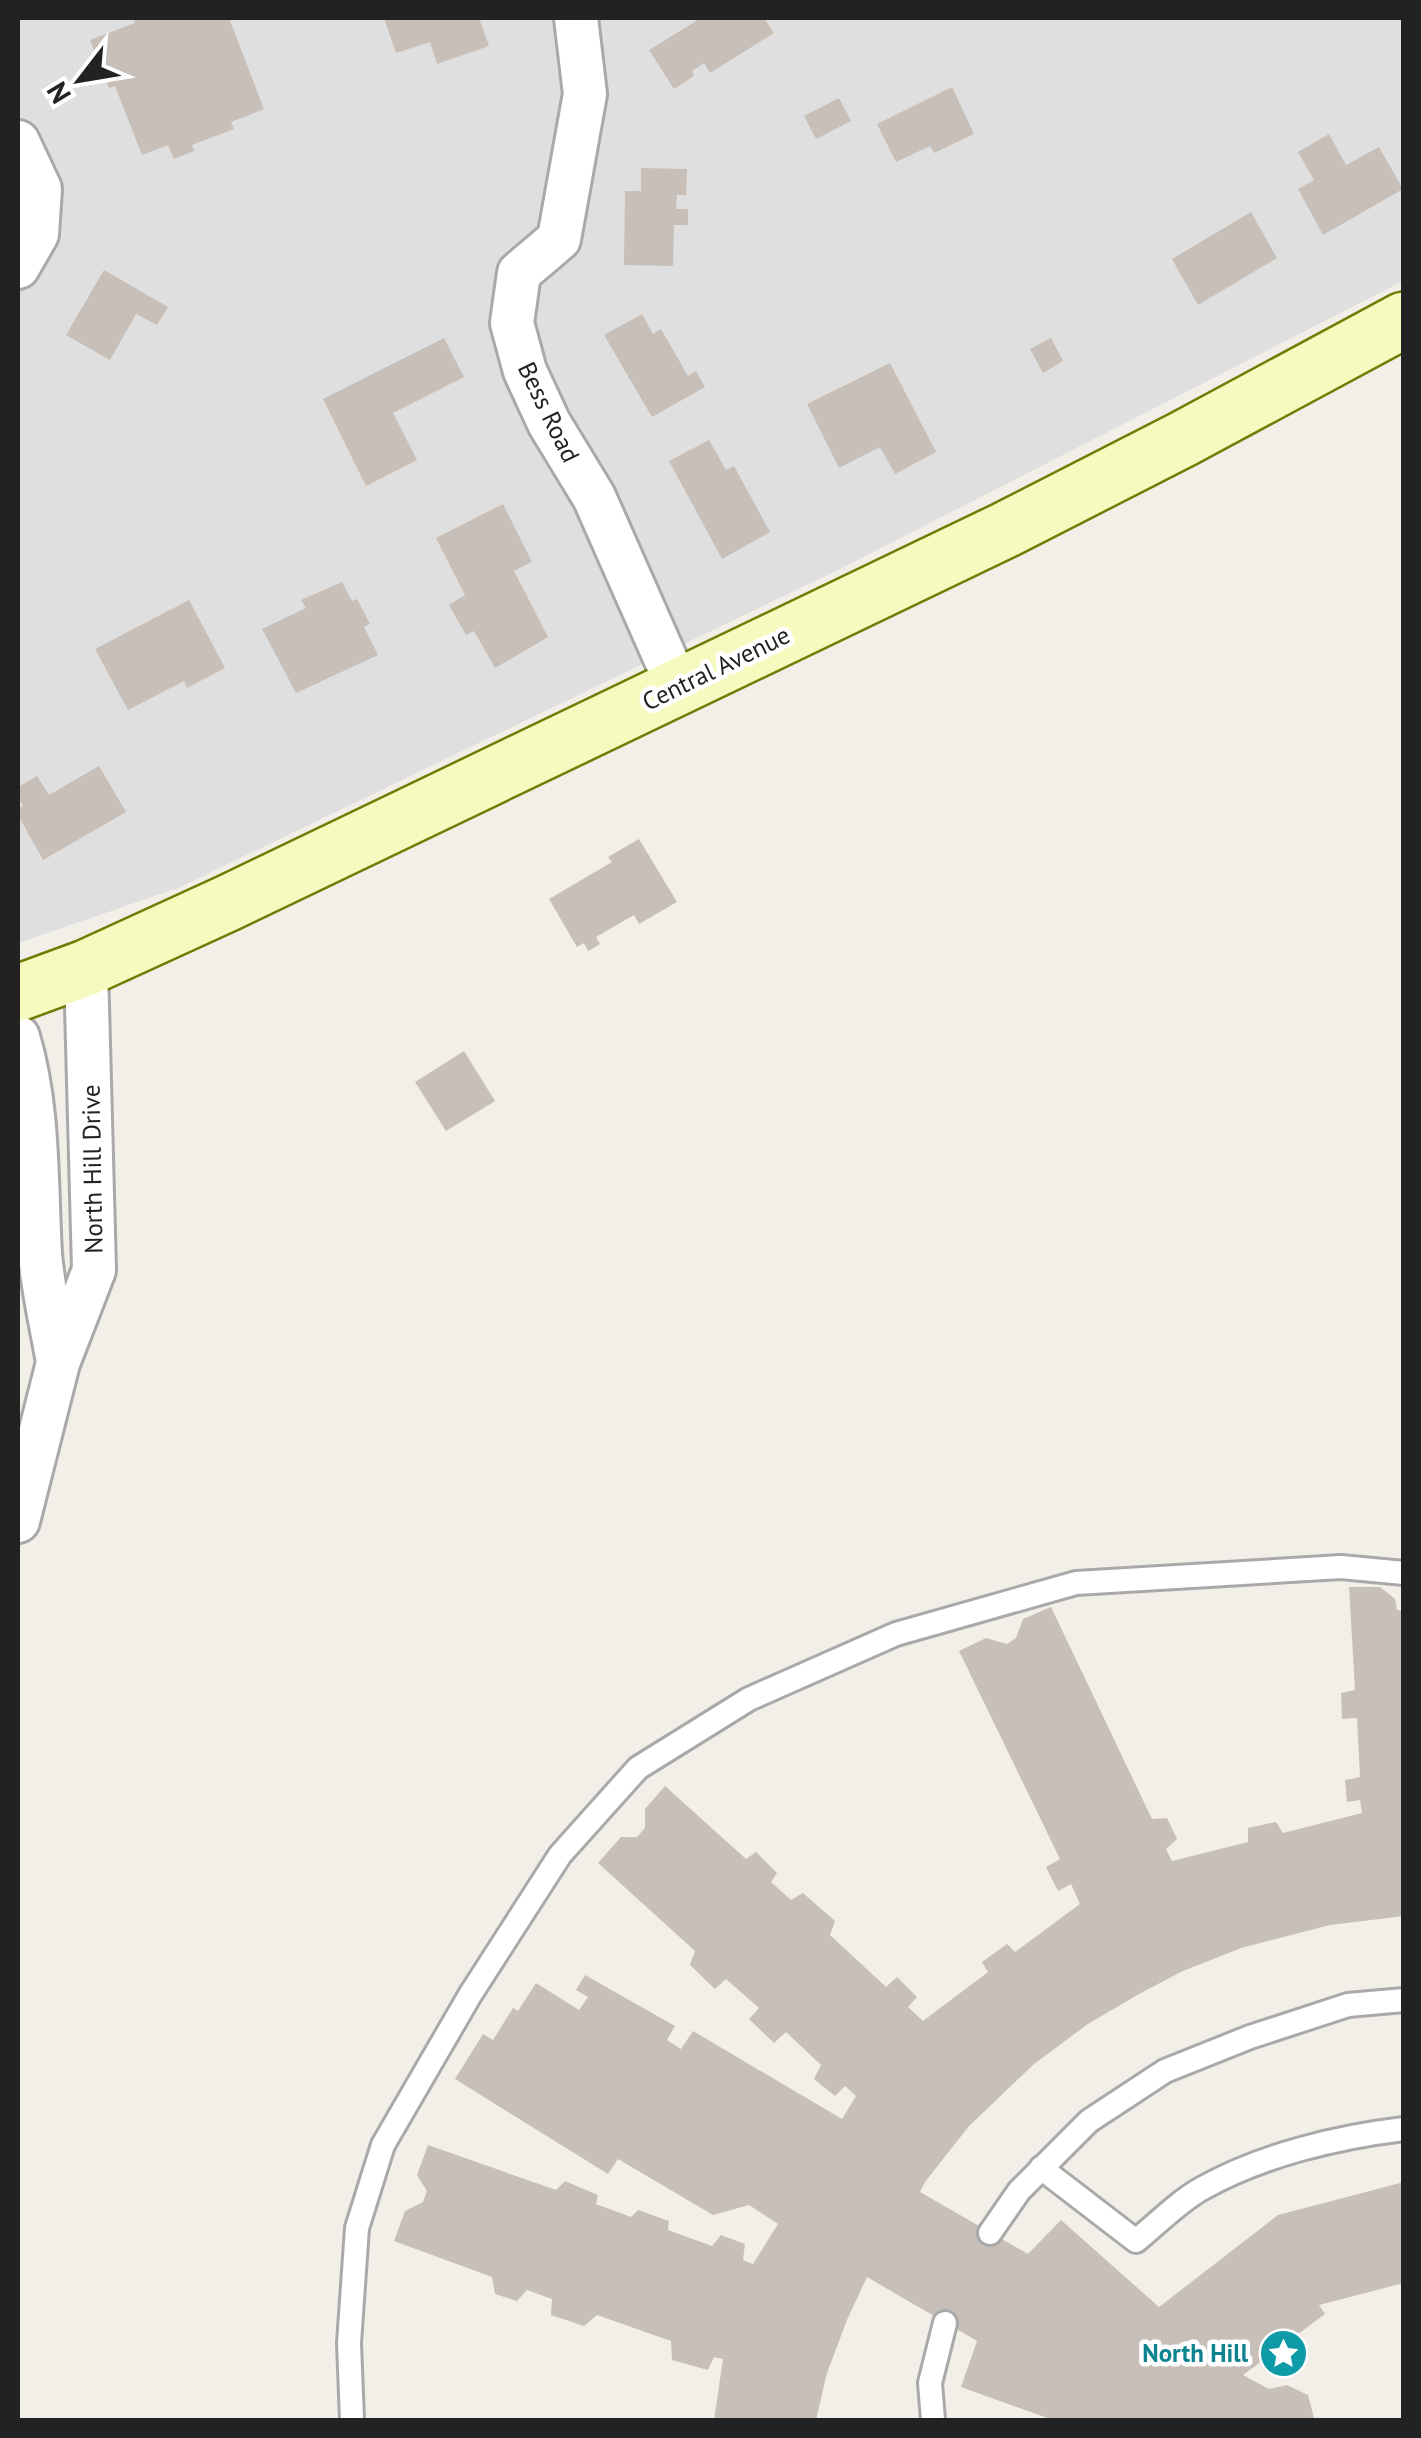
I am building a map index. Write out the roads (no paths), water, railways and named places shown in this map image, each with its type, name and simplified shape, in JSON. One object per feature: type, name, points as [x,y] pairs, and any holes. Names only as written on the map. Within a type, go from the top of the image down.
[{"type":"main road","name":"Central Avenue","points":[[18,993],[86,968],[228,904],[1084,490],[1404,320]]},
{"type":"street","name":"Bess Road","points":[[576,18],[585,94],[559,238],[520,273],[512,323],[525,370],[549,423],[594,497],[678,687]]},
{"type":"street","points":[[18,142],[40,189],[36,234],[18,267]]},
{"type":"street","name":"North Hill Drive","points":[[18,1520],[58,1363],[94,1270],[86,968]]},
{"type":"street","name":"North Hill Drive","points":[[18,1036],[26,1062],[36,1145],[41,1259],[58,1363]]},
{"type":"lane","points":[[352,2420],[348,2343],[357,2228],[382,2145],[470,1994],[560,1855],[638,1768],[748,1700],[896,1634],[1076,1583],[1341,1566],[1404,1573]]},
{"type":"lane","points":[[990,2233],[1019,2190],[1089,2121],[1165,2072],[1250,2037],[1348,2005],[1404,2000]]},
{"type":"lane","points":[[1042,2168],[1136,2241],[1200,2189],[1259,2161],[1371,2132],[1404,2129]]},
{"type":"lane","points":[[932,2420],[930,2383],[946,2323]]},
{"type":"place","name":"North Hill","points":[[1283,2353]]}]
